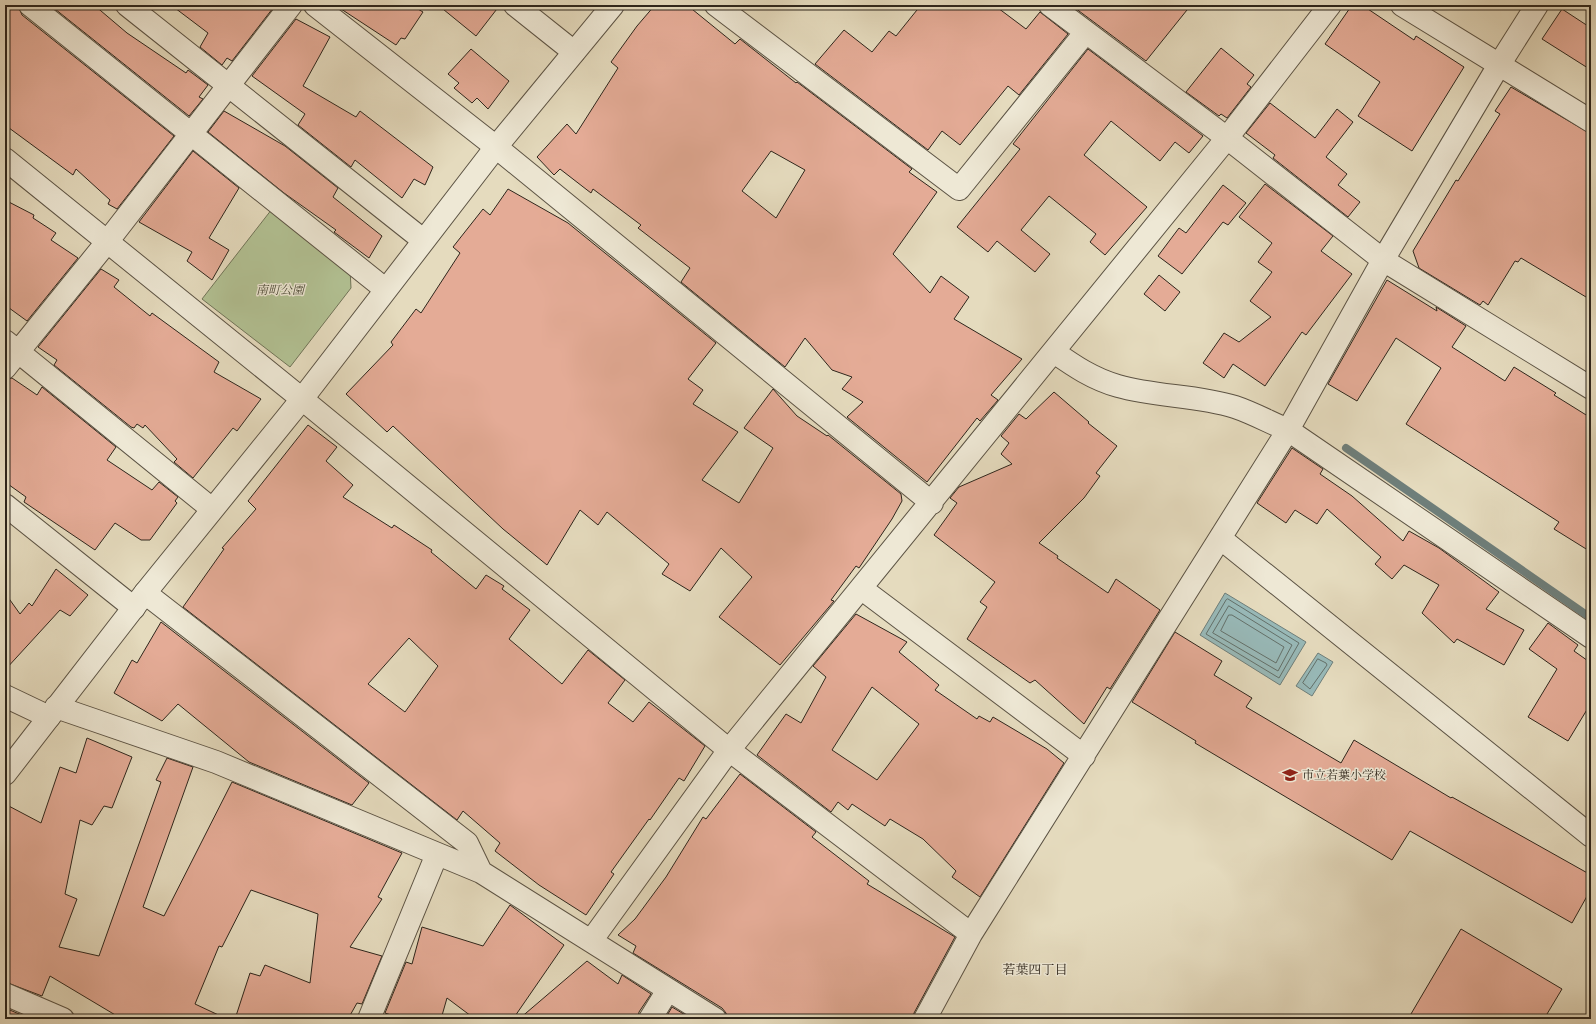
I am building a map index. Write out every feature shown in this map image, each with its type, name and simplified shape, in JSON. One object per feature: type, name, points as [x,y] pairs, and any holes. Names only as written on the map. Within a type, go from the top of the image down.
[{"type":"street","points":[[30,5],[385,289]]},
{"type":"street","points":[[127,5],[423,240]]},
{"type":"street","points":[[212,509],[9,353],[107,242],[291,5]]},
{"type":"street","points":[[315,5],[496,147],[932,503]]},
{"type":"street","points":[[515,5],[574,52]]},
{"type":"street","points":[[5,774],[212,509],[302,399],[385,289],[496,147],[613,5]]},
{"type":"street","points":[[716,5],[959,189],[1086,33]]},
{"type":"street","points":[[1050,5],[1227,138],[1383,260],[1591,388]]},
{"type":"street","points":[[591,941],[729,750],[932,503],[1227,138],[1330,5]]},
{"type":"street","points":[[1402,5],[1591,122]]},
{"type":"street","points":[[925,1019],[971,934],[1288,430],[1383,260],[1499,65],[1537,5]]},
{"type":"street","points":[[5,159],[302,399],[729,750],[971,934]]},
{"type":"street","points":[[1054,352],[1078,370],[1118,386],[1235,407],[1288,430],[1591,637]]},
{"type":"street","points":[[5,505],[140,601],[467,843],[480,872]]},
{"type":"street","points":[[1220,538],[1591,836]]},
{"type":"street","points":[[862,589],[1084,756]]},
{"type":"street","points":[[5,696],[216,762],[480,872],[715,1019]]},
{"type":"street","points":[[369,1019],[437,854]]},
{"type":"street","points":[[650,1019],[668,990]]},
{"type":"street","points":[[5,994],[63,1019]]},
{"type":"green space","name":"南町公園","points":[[272,209],[350,269],[351,288],[290,367],[202,299]]},
{"type":"water","points":[[1225,593],[1306,642],[1280,685],[1200,635]]},
{"type":"water","points":[[1318,653],[1333,662],[1312,696],[1296,686]]},
{"type":"building","points":[[5,5],[18,5],[22,15],[174,136],[117,209],[108,204],[110,200],[76,169],[73,175],[5,125]]},
{"type":"building","points":[[50,5],[94,5],[127,33],[186,73],[188,70],[208,85],[199,97],[203,99],[189,116]]},
{"type":"building","points":[[171,5],[267,5],[273,8],[232,61],[227,58],[222,65],[200,47],[208,33]]},
{"type":"building","points":[[335,5],[411,5],[423,12],[405,39],[401,38],[396,45]]},
{"type":"building","points":[[438,5],[500,5],[476,36]]},
{"type":"building","points":[[655,5],[687,5],[735,44],[740,39],[796,83],[797,82],[912,169],[909,172],[937,192],[893,254],[930,293],[941,276],[969,297],[954,319],[1022,359],[991,395],[998,400],[980,421],[977,418],[927,482],[847,417],[863,402],[842,389],[852,377],[832,370],[805,338],[785,367],[681,282],[690,268],[638,228],[641,225],[593,189],[591,193],[560,169],[554,175],[537,157],[567,124],[576,134],[618,68],[611,62],[637,26]],"holes":[[[771,151],[805,170],[776,218],[742,191]]]},
{"type":"building","points":[[921,5],[994,5],[1026,29],[1040,12],[1068,34],[1019,95],[1008,86],[960,145],[942,131],[928,150],[815,64],[844,30],[872,52],[889,31],[896,36]]},
{"type":"building","points":[[1071,5],[1191,5],[1146,61]]},
{"type":"building","points":[[1352,5],[1362,5],[1414,40],[1416,36],[1464,67],[1412,151],[1358,116],[1380,82],[1325,44]]},
{"type":"building","points":[[1562,9],[1591,28],[1591,70],[1542,39]]},
{"type":"building","points":[[296,19],[330,37],[303,86],[356,117],[360,111],[433,167],[425,185],[414,179],[402,198],[355,160],[351,167],[298,125],[305,114],[252,76]]},
{"type":"building","points":[[1221,48],[1254,75],[1247,84],[1251,87],[1227,118],[1221,114],[1219,116],[1186,92]]},
{"type":"building","points":[[471,49],[509,81],[488,109],[477,98],[472,103],[454,88],[459,83],[448,74]]},
{"type":"building","points":[[1088,49],[1203,136],[1189,153],[1175,142],[1160,161],[1111,121],[1084,155],[1147,207],[1105,255],[1090,242],[1096,234],[1049,196],[1021,230],[1050,254],[1035,272],[997,241],[988,252],[957,227],[1020,149],[1013,144]]},
{"type":"building","points":[[1511,87],[1591,134],[1591,300],[1521,258],[1518,262],[1515,261],[1488,305],[1483,301],[1480,305],[1419,268],[1413,251],[1456,180],[1458,181],[1500,114],[1495,111]]},
{"type":"building","points":[[1270,103],[1315,138],[1337,109],[1353,122],[1326,157],[1347,174],[1338,185],[1360,202],[1348,217],[1273,158],[1275,155],[1246,133]]},
{"type":"building","points":[[224,111],[285,146],[338,188],[333,197],[382,236],[369,258],[334,232],[336,230],[284,193],[208,132]]},
{"type":"building","points":[[193,151],[239,188],[209,238],[229,250],[212,280],[187,261],[192,252],[139,222]]},
{"type":"building","points":[[1265,184],[1333,236],[1321,251],[1352,274],[1306,335],[1302,332],[1265,386],[1233,364],[1224,378],[1203,363],[1224,333],[1239,342],[1271,317],[1250,301],[1272,272],[1258,262],[1272,243],[1239,217]]},
{"type":"building","points":[[1223,185],[1246,203],[1228,225],[1223,222],[1182,274],[1158,256],[1179,228],[1186,233]]},
{"type":"building","points":[[508,189],[568,223],[716,343],[688,379],[703,390],[693,404],[738,432],[702,480],[739,503],[773,448],[744,428],[773,389],[797,416],[827,436],[828,435],[901,494],[902,501],[892,519],[859,568],[856,566],[831,600],[834,601],[780,665],[719,617],[752,577],[721,548],[690,591],[662,574],[669,564],[607,512],[598,525],[580,510],[547,565],[503,529],[393,426],[387,432],[346,394],[393,345],[391,342],[416,309],[421,313],[460,253],[453,247],[483,209],[490,215]]},
{"type":"building","points":[[5,200],[34,215],[33,218],[56,233],[51,240],[78,258],[27,321],[5,305]]},
{"type":"building","points":[[101,269],[119,280],[114,287],[150,316],[152,313],[219,362],[214,372],[261,399],[237,431],[233,428],[193,478],[174,462],[177,459],[145,425],[143,428],[137,424],[134,428],[131,427],[54,365],[57,360],[38,347]]},
{"type":"building","points":[[1159,275],[1180,292],[1165,311],[1144,294]]},
{"type":"building","points":[[1387,280],[1437,311],[1436,307],[1466,326],[1452,347],[1505,381],[1514,367],[1556,393],[1554,395],[1591,418],[1591,552],[1554,529],[1559,522],[1406,424],[1441,368],[1396,338],[1357,401],[1328,384]]},
{"type":"building","points":[[12,378],[37,395],[42,387],[116,447],[107,460],[152,490],[159,482],[178,497],[175,501],[177,503],[150,540],[141,540],[115,523],[95,550],[24,502],[26,497],[5,482],[5,380]]},
{"type":"building","points":[[1054,392],[1089,422],[1088,423],[1117,446],[1096,473],[1100,476],[1084,498],[1039,543],[1058,556],[1057,558],[1108,593],[1116,579],[1160,610],[1110,689],[1107,687],[1084,724],[1035,680],[1030,683],[967,639],[987,607],[980,602],[995,582],[934,535],[957,503],[950,498],[959,487],[1012,464],[1001,454],[1009,443],[1001,436],[1019,414],[1026,419]]},
{"type":"building","points":[[308,425],[337,447],[326,461],[353,485],[343,497],[392,528],[394,525],[432,550],[431,552],[476,589],[486,575],[504,586],[502,589],[530,610],[509,639],[562,684],[588,650],[625,680],[608,703],[633,722],[649,702],[705,746],[684,781],[679,778],[611,872],[614,874],[586,915],[539,885],[495,851],[500,843],[463,811],[457,820],[183,607],[224,549],[222,548],[256,509],[248,501]],"holes":[[[409,638],[438,666],[405,712],[368,684]]]},
{"type":"building","points":[[1292,448],[1323,469],[1320,474],[1352,496],[1403,541],[1409,531],[1439,548],[1499,592],[1486,609],[1524,630],[1504,665],[1457,639],[1454,643],[1422,613],[1439,585],[1404,565],[1392,579],[1375,564],[1381,557],[1327,509],[1317,524],[1295,510],[1286,523],[1257,503]]},
{"type":"building","points":[[56,569],[88,595],[70,616],[60,610],[5,670],[5,593],[20,614],[29,603],[32,606]]},
{"type":"building","points":[[856,614],[907,642],[899,652],[939,685],[935,690],[977,719],[979,716],[990,722],[993,717],[1047,749],[1064,763],[980,897],[952,877],[956,871],[923,839],[890,819],[885,826],[852,804],[848,810],[838,802],[831,812],[757,755],[786,714],[801,723],[826,677],[813,666]],"holes":[[[872,687],[919,724],[877,780],[832,750]]]},
{"type":"building","points":[[161,622],[369,783],[352,805],[249,762],[178,704],[162,721],[114,693],[132,660],[137,663]]},
{"type":"building","points":[[1548,623],[1578,645],[1574,651],[1591,663],[1591,703],[1568,741],[1528,717],[1557,669],[1529,649]]},
{"type":"building","points":[[1175,632],[1222,661],[1214,675],[1252,698],[1246,707],[1341,763],[1354,740],[1451,798],[1452,797],[1591,875],[1591,889],[1572,923],[1410,831],[1392,860],[1195,743],[1196,741],[1132,702]]},
{"type":"building","points":[[87,738],[132,757],[112,808],[104,806],[92,825],[80,820],[65,894],[77,899],[59,947],[99,956],[161,782],[156,780],[167,758],[193,767],[143,907],[164,916],[232,782],[402,853],[378,897],[382,899],[350,947],[382,956],[362,1004],[357,1003],[348,1019],[235,1019],[250,973],[260,976],[265,965],[310,983],[318,914],[251,890],[222,947],[219,946],[195,1004],[227,1019],[122,1019],[50,976],[42,996],[5,982],[5,804],[41,823],[60,767],[76,773]]},
{"type":"building","points":[[740,774],[816,832],[812,837],[869,881],[867,884],[955,937],[914,1013],[913,1019],[727,1019],[726,1013],[722,1008],[633,953],[636,946],[618,935],[635,919],[666,877],[703,817],[706,819]]},
{"type":"building","points":[[510,905],[564,945],[513,1019],[475,1019],[447,998],[441,1019],[403,1019],[385,1013],[406,962],[412,964],[422,927],[483,946]]},
{"type":"building","points":[[1461,929],[1562,989],[1544,1019],[1408,1019]]},
{"type":"building","points":[[587,961],[618,984],[622,975],[651,994],[639,1012],[638,1019],[519,1019]]},
{"type":"building","points":[[672,1007],[692,1019],[665,1019]]},
{"type":"building","points":[[5,1008],[31,1019],[5,1019]]},
{"type":"waterway","points":[[1346,448],[1591,618]]},
{"type":"place","name":"市立若葉小学校","points":[[1290,775]]},
{"type":"district","name":"若葉四丁目","points":[[1035,969]]}]
